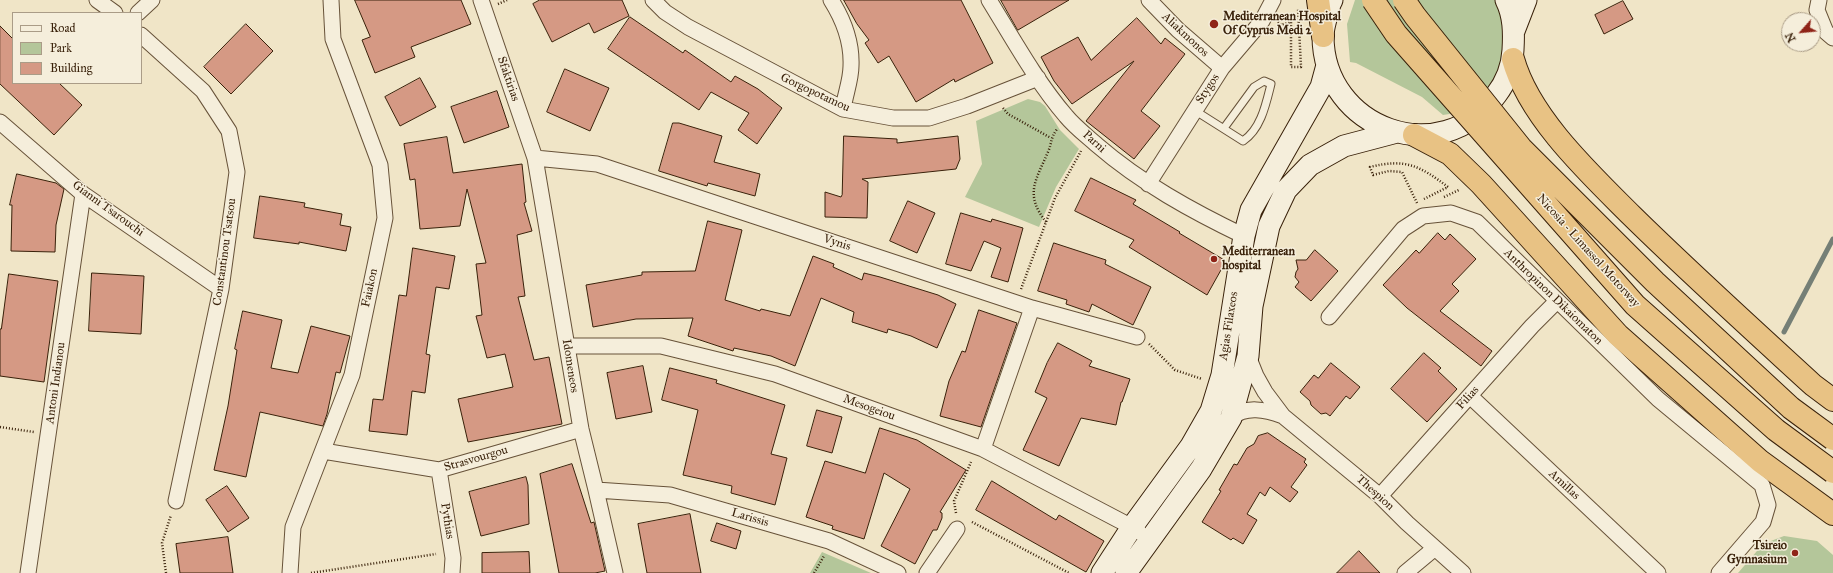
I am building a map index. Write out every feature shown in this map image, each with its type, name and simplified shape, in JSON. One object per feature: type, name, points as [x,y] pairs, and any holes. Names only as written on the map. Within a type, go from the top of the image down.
[{"type":"highway","name":"Nicosia - Limassol Motorway","points":[[1373,0],[1396,34],[1635,304],[1776,430],[1833,472]]},
{"type":"highway","name":"Nicosia - Limassol Motorway","points":[[1404,0],[1522,148],[1655,282],[1792,408],[1833,439]]},
{"type":"highway","points":[[1308,3],[1323,36]]},
{"type":"highway","points":[[1513,59],[1518,77],[1538,111],[1582,166],[1679,262],[1813,385],[1833,400]]},
{"type":"highway","points":[[1405,134],[1450,154],[1481,184],[1618,335],[1760,461],[1833,514]]},
{"type":"main road","points":[[1332,0],[1323,36],[1327,66],[1342,96],[1366,119],[1405,134]]},
{"type":"main road","points":[[1506,0],[1510,7],[1514,31]]},
{"type":"main road","points":[[1514,31],[1526,0]]},
{"type":"main road","name":"Agias Filaxeos","points":[[1126,573],[1149,539],[1176,506],[1197,475],[1231,418],[1248,356],[1252,306],[1269,226],[1286,190],[1310,165],[1344,146],[1405,134],[1443,132],[1469,121],[1489,105],[1504,84],[1513,59],[1514,31]]},
{"type":"main road","name":"Agias Filaxeos","points":[[1102,573],[1132,527],[1190,446],[1211,411],[1222,375],[1244,236],[1251,210],[1321,87],[1327,66]]},
{"type":"street","points":[[97,0],[114,12]]},
{"type":"street","points":[[139,12],[152,0]]},
{"type":"street","name":"Faiakon","points":[[290,573],[293,526],[352,375],[385,218],[380,165],[333,39],[331,0]]},
{"type":"street","name":"Sfaktirias","points":[[481,0],[535,158]]},
{"type":"street","name":"Gorgopotamou","points":[[653,0],[665,12],[688,27],[843,109],[893,118],[930,118],[967,106],[1038,78]]},
{"type":"street","points":[[831,0],[838,12],[848,41],[852,66],[843,109]]},
{"type":"street","name":"Parni","points":[[989,0],[1038,78],[1066,117],[1116,161],[1148,184],[1207,219],[1244,236]]},
{"type":"street","name":"Aliakmonos","points":[[1149,0],[1178,30],[1222,68]]},
{"type":"street","name":"Stygos","points":[[1148,184],[1222,68],[1262,21],[1273,0]]},
{"type":"street","points":[[1818,0],[1817,10],[1826,32],[1833,38]]},
{"type":"street","name":"Constantinou Tsatsou","points":[[142,36],[203,91],[229,131],[236,172],[221,289],[176,501]]},
{"type":"street","name":"Gianni Tsarouchi","points":[[0,122],[83,194],[221,289]]},
{"type":"street","name":"Vynis","points":[[535,158],[597,164],[1032,308],[1137,337]]},
{"type":"street","name":"Idomeneos","points":[[535,158],[581,429],[615,573]]},
{"type":"street","name":"Antoni Indianou","points":[[28,573],[83,194]]},
{"type":"street","name":"Anthropinon Dikaiomaton","points":[[1329,317],[1420,209],[1451,213],[1477,222],[1658,399],[1762,485],[1768,505],[1763,522],[1719,573]]},
{"type":"street","name":"Filias","points":[[1380,496],[1532,326],[1557,301]]},
{"type":"street","points":[[981,448],[1032,308]]},
{"type":"street","name":"Mesogeiou","points":[[567,346],[661,346],[775,374],[981,448],[1132,527],[1149,539]]},
{"type":"street","name":"Thespion","points":[[1248,356],[1256,376],[1265,392],[1283,416],[1380,496],[1463,573]]},
{"type":"street","name":"Amillas","points":[[1470,396],[1658,573]]},
{"type":"street","name":"Thespion","points":[[1231,418],[1237,413],[1253,410],[1267,410],[1283,416]]},
{"type":"street","name":"Strasvourgou","points":[[323,451],[439,470],[581,429]]},
{"type":"street","name":"Pythias","points":[[439,470],[452,552],[452,573]]},
{"type":"street","name":"Larissis","points":[[596,490],[670,495],[831,542],[898,573]]},
{"type":"street","points":[[927,573],[963,522]]},
{"type":"street","points":[[1405,573],[1435,548]]},
{"type":"lane","points":[[1194,110],[1243,141],[1248,137],[1265,110],[1271,84],[1264,80],[1254,87],[1224,128]]},
{"type":"path","points":[[1291,22],[1291,67],[1300,67],[1308,3]]},
{"type":"path","points":[[1001,104],[1008,114],[1051,138]]},
{"type":"path","points":[[1046,222],[1037,210],[1034,194],[1035,179],[1049,150],[1051,138],[1060,125]]},
{"type":"path","points":[[1016,302],[1055,198],[1081,150],[1090,139]]},
{"type":"path","points":[[1388,163],[1409,165],[1428,172],[1448,187],[1420,209],[1402,172],[1388,171],[1372,175],[1370,168],[1388,163]]},
{"type":"path","points":[[1137,337],[1152,346],[1175,370],[1203,379]]},
{"type":"path","points":[[0,427],[48,434]]},
{"type":"path","points":[[981,448],[954,501],[956,514],[963,522],[1068,573]]},
{"type":"path","points":[[166,573],[162,543],[176,501]]},
{"type":"path","points":[[814,573],[831,542]]},
{"type":"path","points":[[311,573],[452,552]]},
{"type":"green space","points":[[1355,0],[1496,0],[1501,11],[1505,55],[1490,92],[1456,113],[1443,115],[1422,97],[1356,63],[1350,62],[1347,24]]},
{"type":"green space","points":[[1028,99],[1040,102],[1045,106],[1060,130],[1079,149],[1056,187],[1039,227],[965,197],[982,164],[976,121]]},
{"type":"green space","name":"Tsireio Gymnasium","points":[[1784,536],[1817,541],[1833,555],[1833,573],[1738,573],[1763,544]]},
{"type":"green space","points":[[822,552],[871,573],[810,573]]},
{"type":"building","points":[[355,0],[461,0],[471,24],[411,47],[415,57],[375,73],[362,40],[370,37]]},
{"type":"building","points":[[540,0],[622,0],[629,16],[594,33],[589,23],[552,42],[533,4]]},
{"type":"building","points":[[844,0],[961,0],[993,63],[955,82],[954,79],[916,102],[889,56],[878,63],[865,43],[869,40],[857,24]]},
{"type":"building","points":[[1001,0],[1069,0],[1018,30]]},
{"type":"building","points":[[1623,1],[1633,19],[1604,34],[1595,15]]},
{"type":"building","points":[[630,17],[683,53],[685,50],[731,82],[735,76],[758,89],[782,108],[757,144],[738,130],[749,113],[711,92],[699,110],[608,49]]},
{"type":"building","points":[[1137,18],[1161,44],[1165,38],[1185,54],[1141,111],[1160,126],[1134,159],[1086,121],[1134,61],[1072,104],[1054,81],[1041,57],[1078,37],[1091,60]]},
{"type":"building","points":[[246,24],[273,51],[231,94],[204,67]]},
{"type":"building","points":[[0,26],[12,38],[12,84],[60,84],[82,105],[54,135],[0,84]]},
{"type":"building","points":[[565,69],[609,88],[590,131],[547,112]]},
{"type":"building","points":[[420,78],[436,107],[400,126],[385,97]]},
{"type":"building","points":[[497,91],[509,127],[464,143],[451,107]]},
{"type":"building","points":[[673,123],[679,123],[722,136],[714,162],[760,174],[755,196],[708,183],[707,186],[659,171]]},
{"type":"building","points":[[844,136],[897,139],[897,143],[958,136],[960,159],[956,169],[862,179],[868,182],[867,218],[825,217],[825,192],[841,197],[842,195]]},
{"type":"building","points":[[447,137],[453,173],[522,164],[526,202],[524,203],[532,231],[517,235],[525,296],[518,297],[534,360],[549,357],[562,424],[468,442],[458,399],[513,387],[505,354],[487,358],[476,316],[482,315],[476,264],[486,263],[467,189],[460,226],[420,229],[415,179],[410,180],[404,144]]},
{"type":"building","points":[[17,174],[56,183],[64,189],[56,225],[55,252],[11,251],[12,205],[10,205]]},
{"type":"building","points":[[1091,178],[1136,200],[1133,204],[1226,261],[1207,295],[1129,247],[1134,240],[1075,211]]},
{"type":"building","points":[[260,196],[305,203],[304,207],[342,214],[340,225],[351,227],[346,251],[299,242],[299,244],[254,238]]},
{"type":"building","points":[[908,201],[935,213],[917,253],[890,241]]},
{"type":"building","points":[[961,213],[991,222],[992,219],[1023,228],[1008,282],[991,277],[1001,248],[984,241],[971,271],[946,264]]},
{"type":"building","points":[[708,221],[742,230],[725,300],[760,311],[761,309],[790,316],[813,256],[834,264],[833,267],[862,280],[864,273],[880,277],[938,295],[956,304],[937,348],[911,336],[888,329],[887,333],[852,322],[854,312],[821,298],[795,366],[771,356],[734,348],[733,351],[688,336],[693,318],[636,319],[593,327],[586,285],[642,275],[642,272],[695,271]]},
{"type":"building","points":[[1438,233],[1445,240],[1450,234],[1476,259],[1452,284],[1459,291],[1440,311],[1492,351],[1481,366],[1407,308],[1383,285],[1416,250],[1419,253]]},
{"type":"building","points":[[1054,243],[1106,260],[1105,264],[1151,287],[1133,325],[1092,304],[1089,312],[1066,304],[1067,300],[1038,291]]},
{"type":"building","points":[[413,248],[455,256],[449,289],[436,287],[426,354],[430,355],[425,393],[412,391],[407,435],[369,431],[373,399],[383,400],[399,295],[406,296]]},
{"type":"building","points":[[1315,250],[1338,271],[1311,301],[1295,287],[1299,282],[1295,277],[1298,269],[1296,260],[1306,260]]},
{"type":"building","points":[[92,273],[144,276],[141,334],[89,331]]},
{"type":"building","points":[[9,274],[58,281],[44,382],[0,376],[0,329]]},
{"type":"building","points":[[979,310],[1017,323],[981,427],[940,416],[949,381],[962,351],[965,352]]},
{"type":"building","points":[[243,311],[282,320],[271,368],[298,373],[311,326],[350,336],[340,373],[336,372],[323,426],[260,412],[246,477],[214,470],[228,406],[237,350],[235,349]]},
{"type":"building","points":[[1058,343],[1092,361],[1089,366],[1130,379],[1121,402],[1116,425],[1081,418],[1059,466],[1023,450],[1047,398],[1035,392],[1047,363]]},
{"type":"building","points":[[1424,353],[1441,368],[1438,371],[1457,389],[1427,422],[1391,389]]},
{"type":"building","points":[[1331,363],[1360,387],[1350,399],[1346,396],[1330,416],[1326,413],[1321,414],[1300,392],[1314,375],[1318,378]]},
{"type":"building","points":[[643,366],[652,412],[616,419],[607,373]]},
{"type":"building","points":[[670,368],[717,380],[716,383],[785,405],[771,454],[787,458],[775,505],[731,493],[732,486],[683,475],[698,410],[662,400]]},
{"type":"building","points":[[817,410],[842,417],[832,453],[807,446]]},
{"type":"building","points":[[880,428],[917,440],[966,470],[940,512],[942,513],[942,518],[937,530],[933,530],[915,564],[881,546],[910,489],[884,473],[864,539],[832,529],[833,526],[806,517],[825,461],[865,473]]},
{"type":"building","points":[[1268,433],[1306,459],[1304,462],[1307,465],[1291,487],[1298,492],[1290,502],[1270,487],[1265,496],[1260,492],[1247,514],[1257,520],[1243,544],[1233,538],[1231,540],[1202,522],[1221,491],[1219,490],[1234,464],[1237,465],[1247,448],[1254,444],[1258,436]]},
{"type":"building","points":[[572,464],[591,523],[594,522],[605,571],[595,573],[559,573],[540,474]]},
{"type":"building","points":[[526,477],[528,485],[529,524],[481,536],[469,492]]},
{"type":"building","points":[[992,481],[1056,520],[1059,515],[1104,541],[1086,572],[976,510]]},
{"type":"building","points":[[227,486],[249,518],[228,532],[206,500]]},
{"type":"building","points":[[690,514],[701,573],[647,573],[638,524]]},
{"type":"building","points":[[717,523],[741,531],[736,549],[711,541]]},
{"type":"building","points":[[228,537],[233,573],[180,573],[176,544]]},
{"type":"building","points":[[1359,551],[1380,573],[1337,573]]},
{"type":"building","points":[[529,552],[530,573],[482,573],[482,553]]},
{"type":"waterway","points":[[1784,332],[1833,239]]},
{"type":"place","name":"Mediterranean Hospital Of Cyprus Medi 2","points":[[1214,24]]},
{"type":"place","name":"Mediterranean hospital","points":[[1214,259]]},
{"type":"place","name":"Tsireio Gymnasium","points":[[1795,553]]}]
